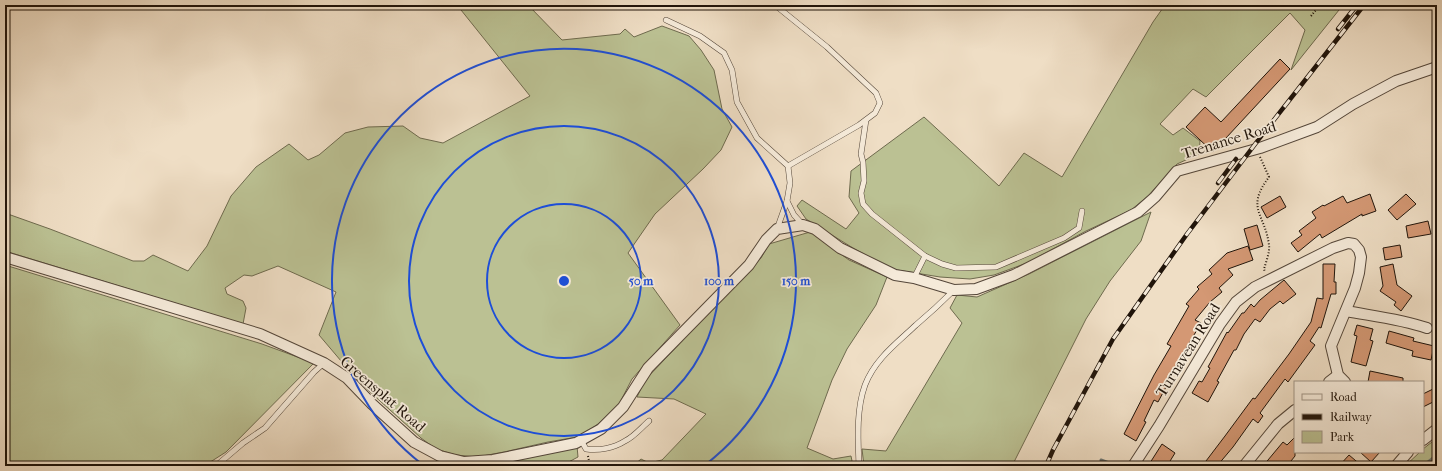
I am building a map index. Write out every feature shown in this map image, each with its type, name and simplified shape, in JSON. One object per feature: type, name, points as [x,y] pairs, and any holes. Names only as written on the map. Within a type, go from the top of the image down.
[{"type":"street","name":"Trenance Road","points":[[803,225],[815,229],[840,248],[895,275],[914,278],[954,290],[976,289],[1014,275],[1138,212],[1155,197],[1177,171],[1257,149],[1317,127],[1352,104],[1396,81],[1437,67]]},
{"type":"street","points":[[777,229],[803,225]]},
{"type":"street","name":"Greensplat Road","points":[[5,257],[260,334],[324,363],[347,378],[372,404],[414,442],[440,456],[464,462],[493,460],[576,443],[601,429],[623,407],[648,368],[749,265],[766,240],[777,229]]},
{"type":"street","name":"Turnavean Road","points":[[1133,466],[1159,426],[1220,324],[1236,302],[1255,287],[1333,248],[1348,243],[1354,244],[1361,257],[1360,273],[1331,346],[1341,379]]},
{"type":"street","points":[[1346,311],[1385,317],[1427,328]]},
{"type":"street","points":[[1244,466],[1278,424],[1294,411]]},
{"type":"street","points":[[1424,439],[1437,429]]},
{"type":"street","points":[[1396,466],[1407,453]]},
{"type":"lane","points":[[775,5],[827,47],[876,93],[880,103],[875,113],[866,120],[788,166]]},
{"type":"lane","points":[[666,20],[700,36],[724,53],[732,70],[737,102],[757,138],[788,166],[790,183],[787,201],[777,229]]},
{"type":"lane","points":[[866,120],[861,154],[864,181],[861,193],[863,204],[872,214],[925,256],[942,264],[956,268],[996,267],[1064,238],[1079,228],[1082,210]]},
{"type":"lane","points":[[787,201],[794,215],[803,225]]},
{"type":"lane","points":[[914,278],[925,256]]},
{"type":"lane","points":[[859,466],[857,434],[865,385],[885,353],[954,290]]},
{"type":"lane","points":[[216,466],[243,443],[266,428],[314,372],[324,363]]},
{"type":"lane","points":[[581,440],[586,449],[595,450],[607,448],[626,441],[649,421]]},
{"type":"path","points":[[1311,16],[1320,5]]},
{"type":"path","points":[[1257,149],[1269,178],[1262,187],[1256,204],[1267,234],[1269,246],[1264,269],[1269,280]]},
{"type":"green space","points":[[457,5],[528,5],[562,40],[620,34],[625,29],[634,37],[662,26],[689,36],[701,50],[714,70],[722,109],[732,127],[721,150],[655,214],[628,253],[680,325],[632,379],[618,406],[598,424],[585,433],[577,437],[477,457],[456,455],[436,449],[421,438],[369,391],[319,335],[336,292],[278,266],[252,276],[244,275],[225,288],[227,294],[243,301],[246,308],[243,324],[5,251],[5,213],[133,261],[144,261],[153,255],[188,271],[207,246],[231,196],[256,167],[289,144],[308,160],[319,155],[345,133],[368,127],[403,126],[420,138],[443,143],[530,96]]},
{"type":"green space","points":[[1165,5],[1343,5],[1291,70],[1305,30],[1290,13],[1206,97],[1193,89],[1160,124],[1173,135],[1183,128],[1200,141],[1199,154],[1177,164],[1148,196],[1131,210],[1086,231],[1027,263],[994,275],[970,279],[940,277],[891,269],[806,219],[797,206],[802,200],[846,229],[859,213],[849,197],[851,171],[924,117],[999,186],[1024,153],[1062,177],[1153,22]]},
{"type":"green space","points":[[1151,212],[1141,241],[1110,281],[1086,319],[1012,466],[864,466],[862,449],[886,451],[962,323],[950,308],[957,295],[977,297],[1029,274]]},
{"type":"green space","points":[[810,232],[849,260],[887,277],[876,305],[847,349],[832,380],[807,448],[833,459],[851,456],[853,466],[633,466],[641,459],[649,463],[662,460],[706,414],[674,399],[637,397],[645,380],[761,258],[769,244]]},
{"type":"green space","points":[[5,265],[262,344],[314,363],[226,452],[204,466],[5,466]]},
{"type":"green space","points":[[1437,438],[1437,466],[1405,466],[1419,453],[1424,453],[1424,448]]},
{"type":"green space","points":[[577,446],[578,457],[561,466],[513,466],[516,460]]},
{"type":"building","points":[[1280,59],[1290,69],[1213,152],[1186,127],[1205,107],[1221,122]]},
{"type":"building","points":[[1370,194],[1376,211],[1362,216],[1362,214],[1322,238],[1320,234],[1298,252],[1291,243],[1302,235],[1299,231],[1316,218],[1312,212],[1323,205],[1324,206],[1343,196],[1347,203]]},
{"type":"building","points":[[1406,194],[1416,204],[1397,220],[1388,210]]},
{"type":"building","points":[[1280,196],[1286,207],[1267,218],[1261,207]]},
{"type":"building","points":[[1428,221],[1431,234],[1408,238],[1406,226]]},
{"type":"building","points":[[1257,225],[1263,246],[1250,250],[1244,229]]},
{"type":"building","points":[[1400,245],[1402,257],[1385,260],[1383,248]]},
{"type":"building","points":[[1248,246],[1253,260],[1228,269],[1233,275],[1219,288],[1222,292],[1210,302],[1195,320],[1201,323],[1173,371],[1174,372],[1158,402],[1154,400],[1144,421],[1146,422],[1136,441],[1124,434],[1154,375],[1171,346],[1167,344],[1189,306],[1186,304],[1199,289],[1197,287],[1212,274],[1209,270],[1227,253]]},
{"type":"building","points":[[1323,264],[1335,264],[1334,282],[1336,282],[1336,294],[1331,294],[1321,328],[1319,327],[1310,341],[1315,345],[1288,382],[1285,379],[1260,413],[1263,416],[1258,423],[1253,419],[1217,466],[1212,466],[1206,461],[1253,398],[1255,399],[1289,354],[1311,322],[1317,298],[1323,299]]},
{"type":"building","points":[[1393,264],[1397,285],[1412,296],[1401,311],[1394,305],[1396,302],[1380,291],[1383,286],[1380,267]]},
{"type":"building","points":[[1284,280],[1296,294],[1283,304],[1280,301],[1270,309],[1260,322],[1255,319],[1244,334],[1236,350],[1234,350],[1217,381],[1219,382],[1208,402],[1192,393],[1199,381],[1202,382],[1210,368],[1208,367],[1227,332],[1228,333],[1242,313],[1244,313],[1251,304],[1254,307]]},
{"type":"building","points":[[1357,325],[1373,329],[1370,340],[1373,341],[1366,366],[1351,362],[1357,336],[1354,335]]},
{"type":"building","points":[[1389,331],[1414,338],[1413,341],[1434,346],[1431,360],[1412,356],[1413,351],[1386,343]]},
{"type":"building","points":[[1370,371],[1403,378],[1403,381],[1368,381]]},
{"type":"building","points":[[1437,387],[1437,400],[1424,406],[1424,394]]},
{"type":"building","points":[[1294,438],[1295,456],[1287,466],[1263,466],[1283,442],[1287,445]]},
{"type":"building","points":[[1162,444],[1175,453],[1167,466],[1148,466]]},
{"type":"building","points":[[1361,453],[1379,453],[1371,462]]},
{"type":"building","points":[[1349,455],[1362,466],[1339,466]]},
{"type":"waterway","points":[[1423,466],[1437,455]]},
{"type":"waterway","points":[[1101,460],[1117,466]]},
{"type":"railway","points":[[1338,29],[1357,5]]},
{"type":"railway","points":[[1046,466],[1053,450],[1113,339],[1187,234],[1364,5]]},
{"type":"railway","points":[[1218,183],[1236,159]]}]
